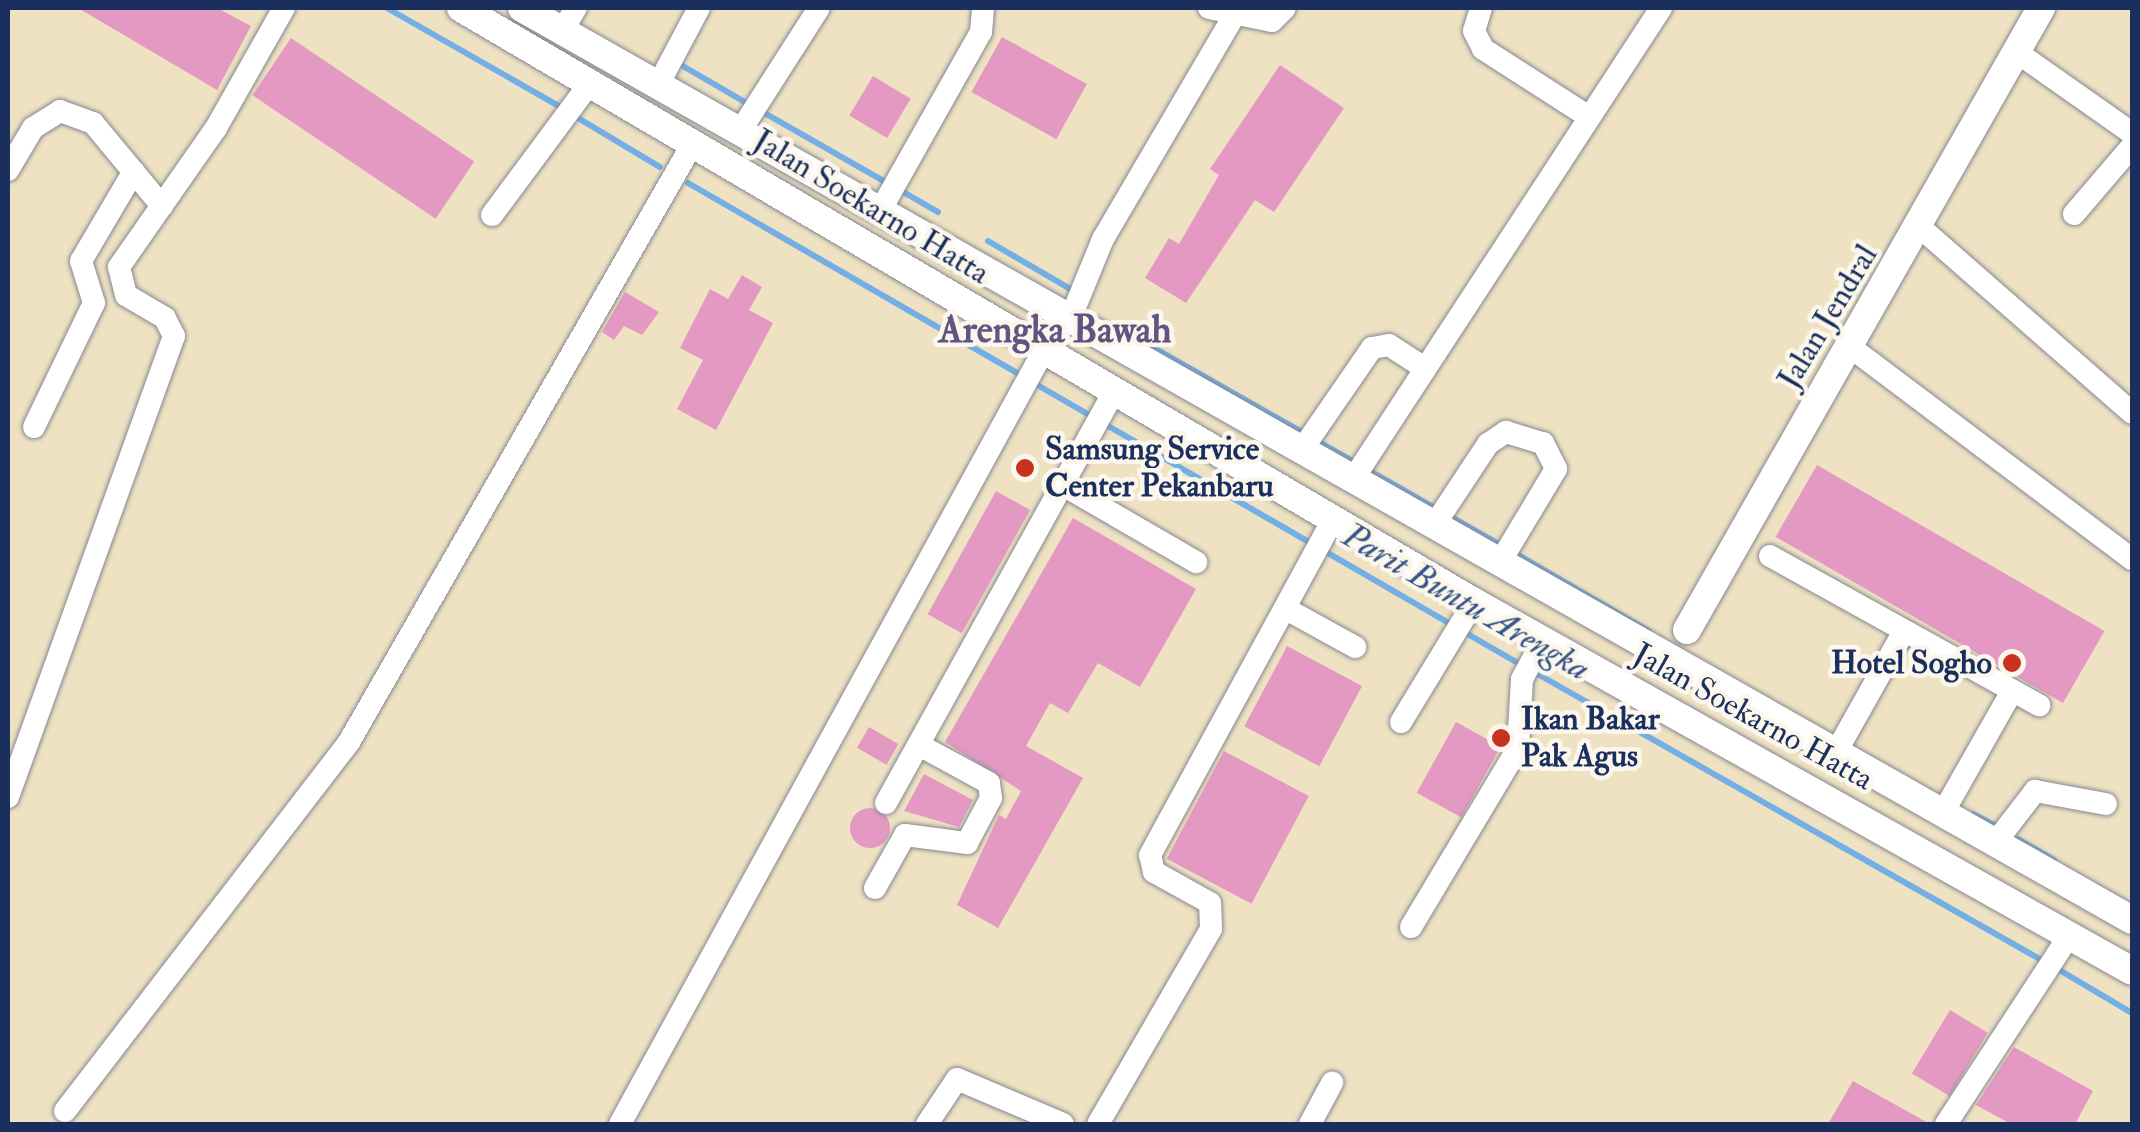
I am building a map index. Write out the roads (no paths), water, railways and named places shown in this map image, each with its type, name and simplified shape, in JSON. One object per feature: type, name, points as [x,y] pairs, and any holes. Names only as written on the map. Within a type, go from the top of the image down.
[{"type":"main road","name":"Jalan Soekarno Hatta","points":[[460,8],[1044,350],[1103,411],[1329,530],[1532,661],[2057,957],[2128,959]]},
{"type":"main road","name":"Jalan Soekarno Hatta","points":[[522,8],[569,19],[656,87],[742,129],[1076,309],[1301,452],[1356,474],[1439,517],[1677,648],[1835,754],[2132,920]]},
{"type":"main road","name":"Jalan Jendral","points":[[1677,648],[1849,346],[1922,229],[2041,8]]},
{"type":"street","points":[[8,797],[170,350],[172,326],[126,295],[118,276],[284,8]]},
{"type":"street","points":[[656,87],[699,8]]},
{"type":"street","points":[[742,129],[819,8]]},
{"type":"street","points":[[884,206],[981,32],[983,8]]},
{"type":"street","points":[[1209,8],[1272,21],[1285,8]]},
{"type":"street","points":[[1480,8],[1474,31],[1482,50],[1586,115]]},
{"type":"street","points":[[1356,474],[1586,115],[1661,8]]},
{"type":"street","points":[[1076,309],[1103,239],[1234,16]]},
{"type":"street","points":[[2018,52],[2132,133]]},
{"type":"street","points":[[492,215],[590,83]]},
{"type":"street","points":[[8,170],[34,128],[60,111],[93,123],[162,206]]},
{"type":"street","points":[[65,1111],[348,742],[693,143]]},
{"type":"street","points":[[2074,214],[2132,146]]},
{"type":"street","points":[[34,427],[94,303],[81,261],[134,171]]},
{"type":"street","points":[[1922,229],[2132,412]]},
{"type":"street","points":[[1301,452],[1372,348],[1389,345],[1423,367]]},
{"type":"street","points":[[1849,346],[2132,559]]},
{"type":"street","points":[[620,1124],[1044,350]]},
{"type":"street","points":[[886,803],[1103,411]]},
{"type":"street","points":[[1439,517],[1488,444],[1506,432],[1543,443],[1556,469],[1505,555]]},
{"type":"street","points":[[1064,485],[1196,562]]},
{"type":"street","points":[[1098,1124],[1214,918],[1210,904],[1154,872],[1150,855],[1329,530]]},
{"type":"street","points":[[1770,556],[1902,633],[2038,705]]},
{"type":"street","points":[[1286,609],[1355,648]]},
{"type":"street","points":[[1401,722],[1464,620]]},
{"type":"street","points":[[1835,754],[1902,633]]},
{"type":"street","points":[[1411,927],[1518,748],[1532,661]]},
{"type":"street","points":[[1949,802],[2012,691]]},
{"type":"street","points":[[876,888],[905,835],[967,844],[991,798],[989,783],[919,745]]},
{"type":"street","points":[[1995,843],[2035,791],[2106,804]]},
{"type":"street","points":[[1946,1124],[2057,957]]},
{"type":"street","points":[[927,1124],[944,1090],[974,1079],[1063,1124]]},
{"type":"street","points":[[1310,1124],[1332,1083]]},
{"type":"waterway","name":"Parit Buntu Arengka","points":[[387,8],[557,105]]},
{"type":"waterway","name":"Parit Buntu Arengka","points":[[676,62],[750,105]]},
{"type":"waterway","name":"Parit Buntu Arengka","points":[[761,111],[889,184]]},
{"type":"waterway","name":"Parit Buntu Arengka","points":[[573,115],[660,167]]},
{"type":"waterway","name":"Parit Buntu Arengka","points":[[688,183],[1022,376]]},
{"type":"waterway","name":"Parit Buntu Arengka","points":[[900,190],[938,212]]},
{"type":"waterway","name":"Parit Buntu Arengka","points":[[988,241],[1074,291]]},
{"type":"waterway","name":"Parit Buntu Arengka","points":[[1114,325],[1437,509]]},
{"type":"waterway","name":"Parit Buntu Arengka","points":[[1034,383],[1523,666]]},
{"type":"waterway","name":"Parit Buntu Arengka","points":[[1448,515],[1502,546]]},
{"type":"waterway","name":"Parit Buntu Arengka","points":[[1513,552],[1649,631]]},
{"type":"waterway","name":"Parit Buntu Arengka","points":[[1534,672],[2045,962]]},
{"type":"waterway","name":"Parit Buntu Arengka","points":[[1973,814],[2001,829]]},
{"type":"waterway","name":"Parit Buntu Arengka","points":[[2018,839],[2054,860]]},
{"type":"waterway","name":"Parit Buntu Arengka","points":[[2056,968],[2132,1013]]},
{"type":"place","name":"Samsung Service Center Pekanbaru","points":[[1025,468]]},
{"type":"place","name":"Hotel Sogho","points":[[2012,663]]},
{"type":"place","name":"Ikan Bakar Pak Agus","points":[[1501,738]]},
{"type":"district","name":"Arengka Bawah","points":[[1055,331]]}]
